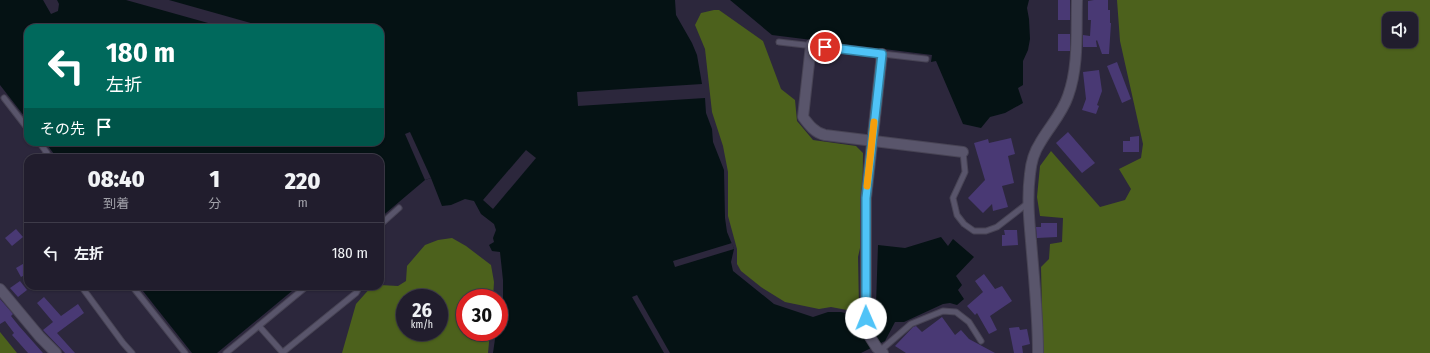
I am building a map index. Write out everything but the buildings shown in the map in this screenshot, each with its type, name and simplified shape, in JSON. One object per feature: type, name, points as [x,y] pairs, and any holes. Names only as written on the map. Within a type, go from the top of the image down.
[{"type":"street","points":[[1038,353],[1038,328],[1028,203],[1030,174],[1033,158],[1039,144],[1060,114],[1068,97],[1073,78],[1077,0]]},
{"type":"street","points":[[811,46],[803,117],[808,124],[820,134],[963,152]]},
{"type":"street","points":[[880,350],[870,337],[868,330],[866,306],[866,198],[882,54]]},
{"type":"street","points":[[0,289],[40,337],[56,353]]},
{"type":"lane","points":[[779,42],[926,59]]},
{"type":"lane","points":[[4,98],[24,124]]},
{"type":"lane","points":[[42,146],[47,152],[45,154]]},
{"type":"lane","points":[[963,152],[965,172],[953,198],[957,215],[974,231],[986,231],[997,227],[1028,203]]},
{"type":"lane","points":[[384,221],[399,208]]},
{"type":"lane","points":[[84,290],[132,353]]},
{"type":"lane","points":[[135,290],[185,353]]},
{"type":"lane","points":[[226,353],[302,290]]},
{"type":"lane","points":[[259,326],[282,353],[356,293],[358,290]]},
{"type":"lane","points":[[880,350],[911,324],[944,311],[956,312],[969,322],[981,341]]},
{"type":"green space","points":[[1117,0],[1430,0],[1430,353],[1043,353],[1041,267],[1049,259],[1050,244],[1062,242],[1063,218],[1040,216],[1037,197],[1040,166],[1051,151],[1100,207],[1125,200],[1131,189],[1119,169],[1141,158],[1143,144],[1120,41]]},
{"type":"green space","points":[[719,10],[763,41],[781,89],[795,100],[797,121],[813,140],[856,146],[863,153],[862,239],[858,257],[859,308],[847,310],[831,307],[819,309],[785,302],[761,287],[741,271],[737,264],[737,249],[728,216],[728,172],[723,146],[712,112],[705,49],[695,25],[701,13]]},
{"type":"green space","points":[[452,238],[466,246],[491,265],[494,289],[456,289],[456,341],[489,341],[488,353],[342,353],[356,304],[368,290],[384,290],[384,285],[398,286],[406,281],[407,266],[425,245],[438,240]]},
{"type":"green space","points":[[0,332],[17,353],[0,353]]},
{"type":"shaded area","points":[[0,0],[43,0],[51,14],[58,11],[59,4],[57,0],[126,0],[212,24],[24,24],[24,116],[0,85]]},
{"type":"shaded area","points":[[169,0],[675,0],[676,15],[697,55],[702,84],[577,92],[578,106],[705,98],[706,113],[712,129],[713,142],[724,170],[725,218],[727,232],[734,249],[731,262],[733,271],[774,304],[813,317],[828,312],[841,312],[852,315],[876,305],[878,245],[905,248],[941,237],[948,246],[953,239],[974,257],[956,276],[962,285],[958,290],[964,299],[957,305],[950,303],[943,304],[904,322],[895,322],[885,341],[861,353],[493,353],[495,341],[508,341],[508,289],[503,289],[500,252],[492,251],[489,245],[494,242],[493,238],[496,230],[494,224],[481,214],[474,201],[465,199],[451,205],[442,206],[431,178],[425,180],[384,215],[384,154],[54,154],[48,146],[384,146],[384,24],[254,24]]},
{"type":"shaded area","points":[[730,0],[1029,0],[1027,8],[1030,39],[1028,50],[1023,61],[1023,85],[1018,88],[1023,103],[1005,113],[990,117],[981,128],[963,124],[936,61],[931,62],[932,55],[772,35]]},
{"type":"shaded area","points":[[142,290],[293,290],[217,353],[192,353]]},
{"type":"pier","points":[[410,132],[431,178],[425,180],[405,134]]},
{"type":"pier","points":[[526,150],[536,158],[493,209],[483,200]]},
{"type":"pier","points":[[732,243],[734,249],[675,267],[673,261]]},
{"type":"pier","points":[[637,295],[670,353],[664,353],[632,297]]},
{"type":"slow traffic","points":[[867,186],[874,122]]},
{"type":"route","points":[[825,47],[882,54],[866,198],[866,318]]}]
